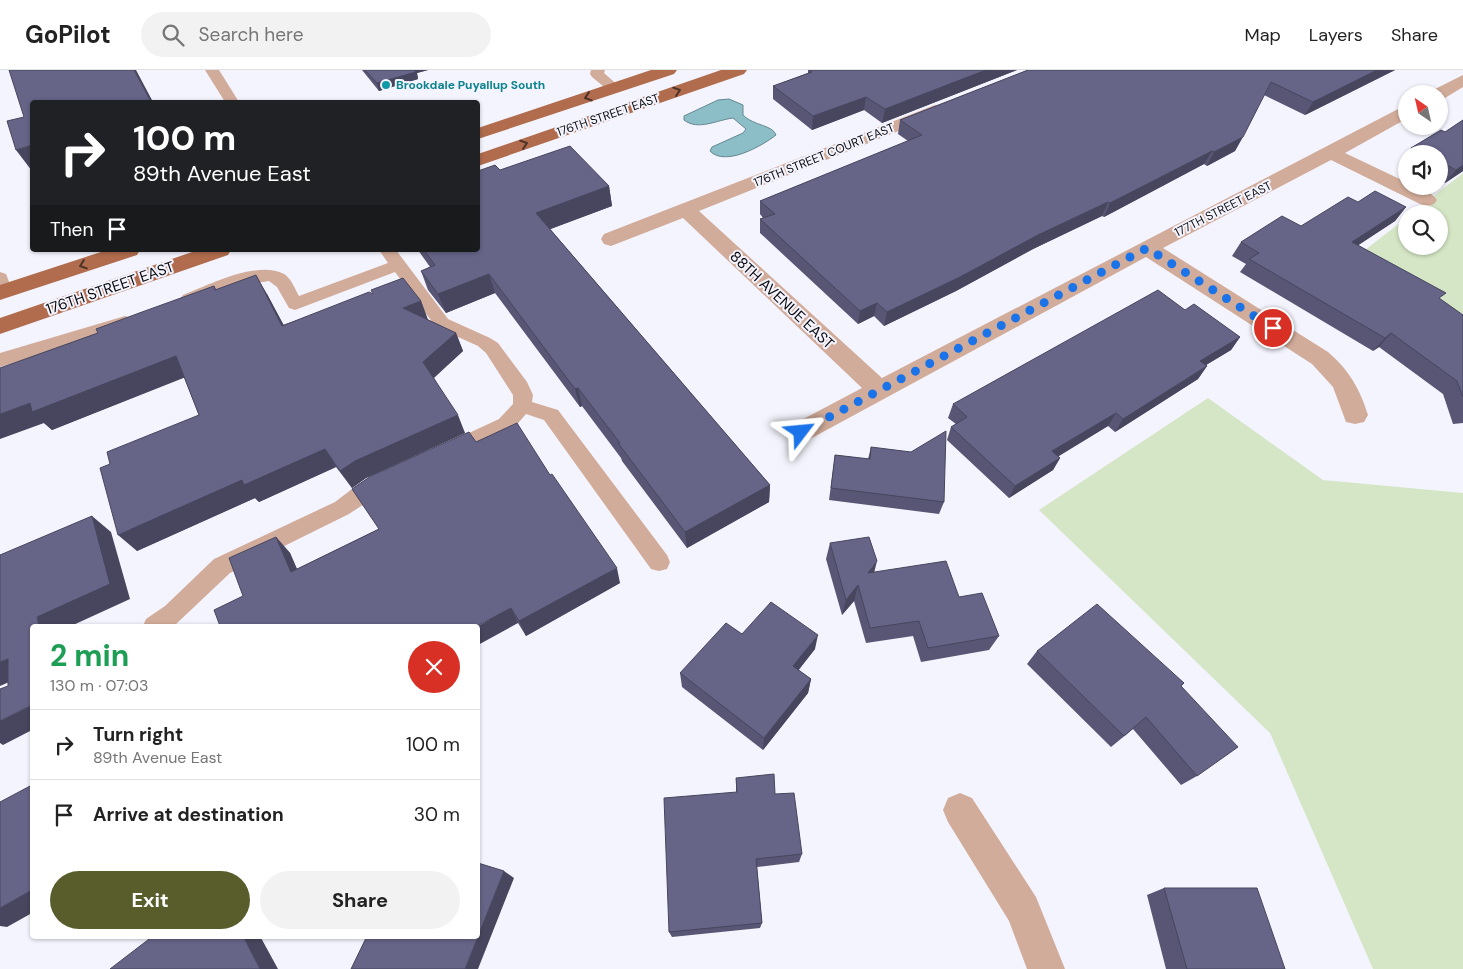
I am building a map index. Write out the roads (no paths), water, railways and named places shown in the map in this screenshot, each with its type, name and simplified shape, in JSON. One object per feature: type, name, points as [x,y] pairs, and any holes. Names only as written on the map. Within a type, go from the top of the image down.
[{"type":"main road","name":"176TH STREET EAST","points":[[480,133],[668,70]]},
{"type":"main road","points":[[606,115],[604,107],[611,100],[698,70]]},
{"type":"main road","name":"176TH STREET EAST","points":[[480,159],[738,70]]},
{"type":"main road","name":"176TH STREET EAST","points":[[1,288],[122,252]]},
{"type":"main road","name":"176TH STREET EAST","points":[[0,326],[214,252]]},
{"type":"street","points":[[1448,89],[1463,80]]},
{"type":"street","name":"176TH STREET COURT EAST","points":[[612,239],[954,103]]},
{"type":"street","name":"177TH STREET EAST","points":[[801,432],[1147,248],[1331,154],[1398,116]]},
{"type":"street","points":[[1331,154],[1427,200]]},
{"type":"street","name":"88TH AVENUE EAST","points":[[686,210],[878,390]]},
{"type":"street","points":[[1147,248],[1320,358],[1338,374],[1349,391],[1355,414]]},
{"type":"street","points":[[960,810],[1023,910],[1046,969]]},
{"type":"lane","points":[[212,70],[231,100]]},
{"type":"lane","points":[[598,70],[598,74],[614,88]]},
{"type":"lane","points":[[174,304],[262,275],[276,277],[282,282],[295,304],[393,258],[436,318],[442,323],[484,342],[492,348],[520,387],[523,395],[522,406],[506,424],[428,461]]},
{"type":"lane","points":[[0,360],[99,331],[136,318]]},
{"type":"lane","points":[[522,406],[551,415],[659,562]]},
{"type":"lane","points":[[157,624],[174,614],[222,566],[337,510],[374,486],[401,474]]},
{"type":"water","points":[[729,99],[743,105],[743,115],[747,119],[771,129],[776,135],[753,149],[734,156],[725,157],[710,151],[712,147],[743,133],[746,129],[733,118],[695,125],[684,120],[684,116],[718,100]]},
{"type":"place","name":"Brookdale Puyallup South","points":[[386,85]]}]
